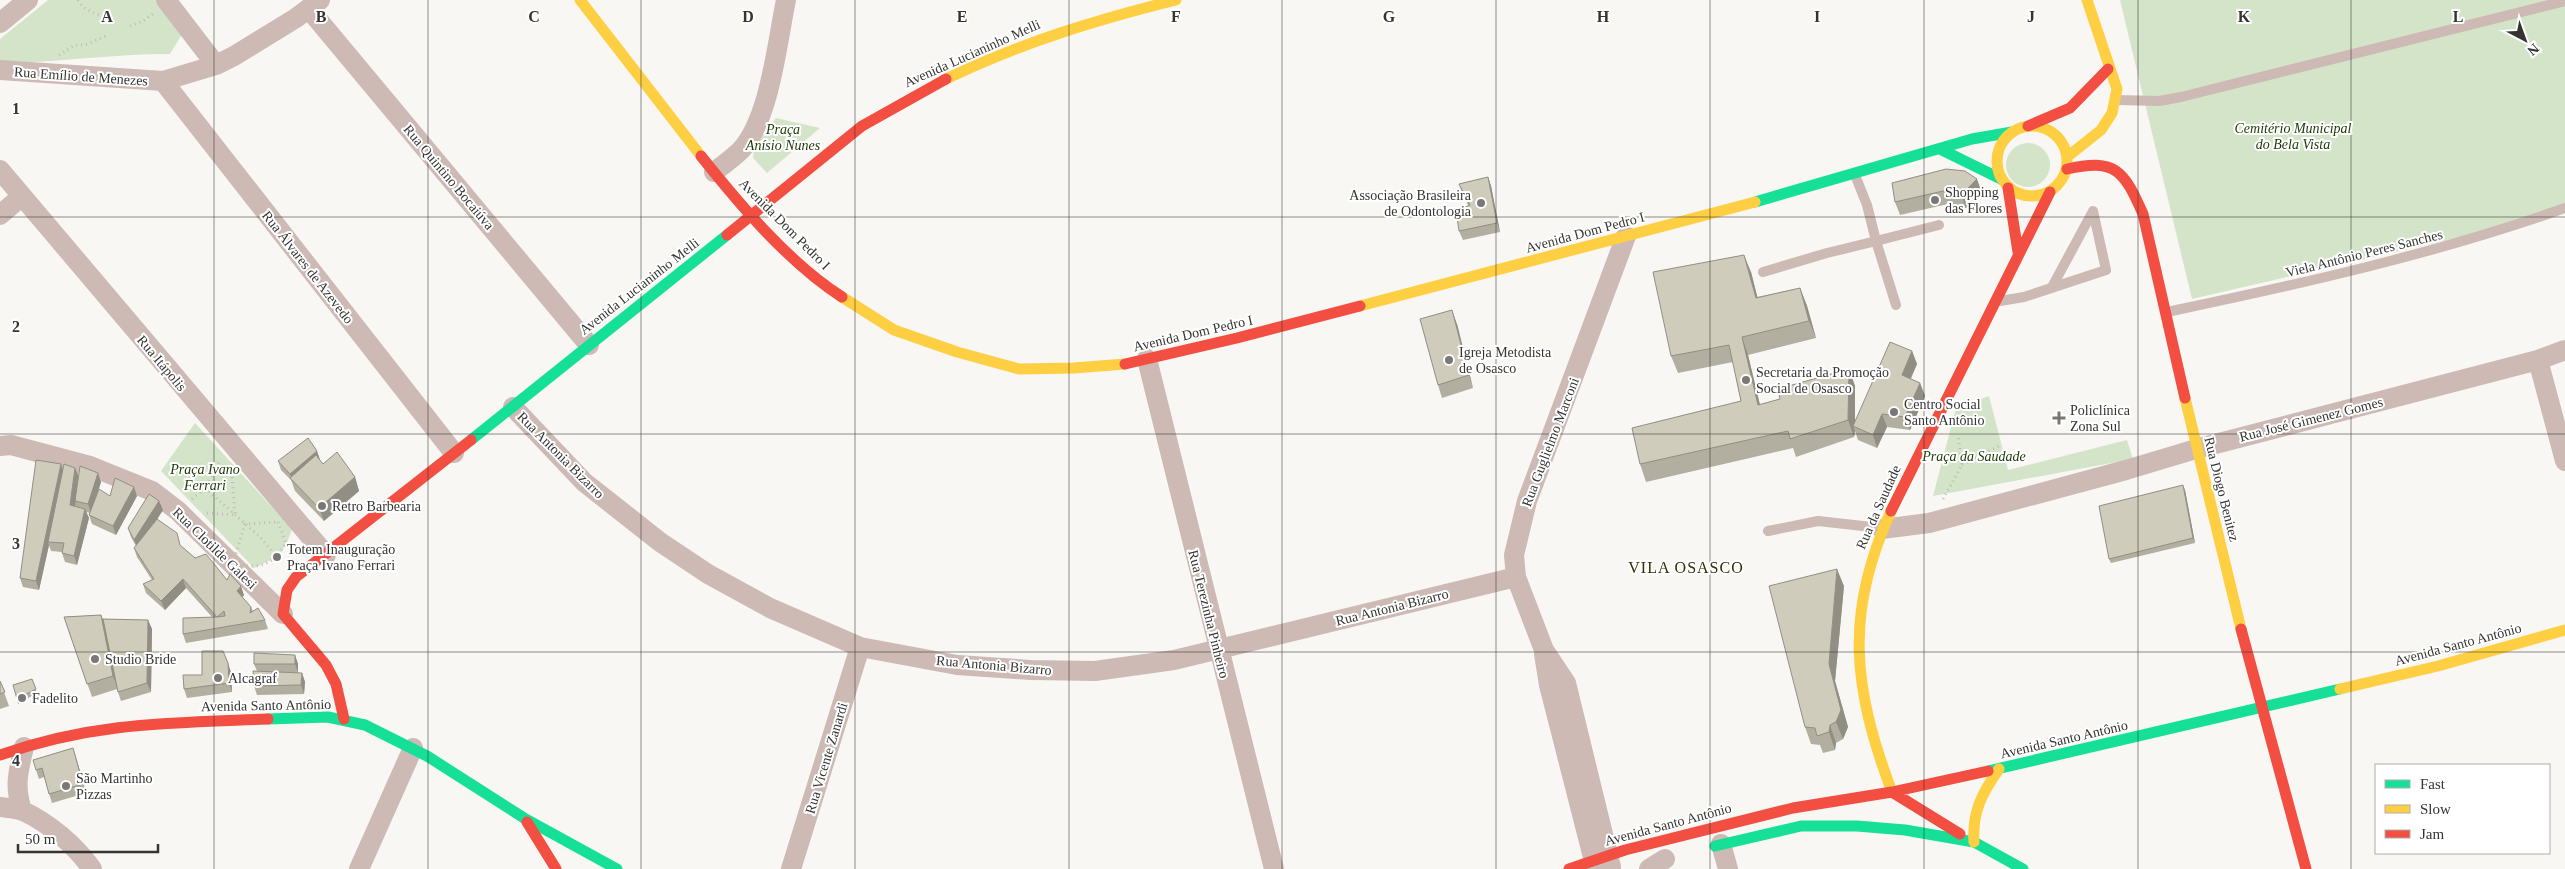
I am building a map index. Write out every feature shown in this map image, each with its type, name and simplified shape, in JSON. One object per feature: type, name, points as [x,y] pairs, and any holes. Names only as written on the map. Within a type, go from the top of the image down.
[{"type":"street","points":[[0,23],[28,0]]},
{"type":"street","name":"Avenida Dom Pedro I","points":[[580,0],[714,172],[752,215],[825,286],[894,330],[957,352],[1019,369],[1074,368],[1147,359],[1237,338],[1855,175],[1972,139],[2012,132]]},
{"type":"street","points":[[714,172],[740,151],[755,126],[765,103],[786,0]]},
{"type":"street","points":[[1940,150],[2005,183],[2018,194],[2028,196],[2050,192],[2059,185],[2067,163],[2095,139],[2104,128],[2116,100],[2117,89],[2108,69],[2106,54],[2087,0]]},
{"type":"street","name":"Avenida Lucianinho Melli","points":[[283,614],[287,590],[296,577],[514,407],[862,126],[913,94],[1062,31],[1165,1]]},
{"type":"street","points":[[167,2],[216,64]]},
{"type":"street","name":"Rua Emílio de Menezes","points":[[0,70],[47,72],[90,78],[162,81],[216,64],[315,5]]},
{"type":"street","name":"Rua Quintino Bocaiúva","points":[[315,5],[589,345]]},
{"type":"street","points":[[2018,252],[2005,183],[1996,158],[2000,147],[2012,132],[2070,108],[2108,69]]},
{"type":"street","name":"Rua Álvares de Azevedo","points":[[162,81],[454,453]]},
{"type":"street","points":[[2028,126],[2040,126],[2060,138],[2067,163]]},
{"type":"street","name":"Rua Diogo Benitez","points":[[2067,163],[2096,163],[2120,174],[2133,190],[2143,214],[2167,312],[2196,448],[2261,708],[2306,869]]},
{"type":"street","name":"Rua Itápolis","points":[[0,170],[326,554]]},
{"type":"street","name":"Rua da Saudade","points":[[1892,792],[1882,765],[1863,692],[1858,617],[1865,578],[1882,529],[2018,252],[2050,192]]},
{"type":"street","points":[[0,215],[21,197]]},
{"type":"street","name":"Rua Guglielmo Marconi","points":[[1608,865],[1566,683],[1544,650],[1516,577],[1514,555],[1516,537],[1526,501],[1626,236]]},
{"type":"street","name":"Rua José Gimenez Gomes","points":[[1882,529],[1929,523],[2126,470],[2196,448],[2538,360],[2565,350]]},
{"type":"street","name":"Rua Terezinha Pinheiro","points":[[1147,359],[1218,651],[1274,869]]},
{"type":"street","points":[[2538,360],[2565,461]]},
{"type":"street","name":"Rua Antonia Bizarro","points":[[514,407],[584,482],[660,542],[708,574],[770,608],[860,647],[957,665],[1031,670],[1095,670],[1174,660],[1218,651],[1516,577]]},
{"type":"street","name":"Rua Clotilde Galesi","points":[[0,446],[11,446],[90,466],[152,492],[178,511],[283,614]]},
{"type":"street","points":[[283,614],[326,665],[336,684],[344,719]]},
{"type":"street","name":"Avenida Santo Antônio","points":[[1569,869],[1608,865],[1793,808],[1892,792],[1999,769],[2438,666],[2565,630]]},
{"type":"street","name":"Rua Vicente Zanardi","points":[[791,869],[860,647]]},
{"type":"street","name":"Avenida Santo Antônio","points":[[0,755],[70,733],[128,724],[306,717],[344,719],[363,724],[413,748],[525,818],[617,869]]},
{"type":"street","points":[[22,811],[16,792],[16,777],[24,747]]},
{"type":"street","points":[[359,869],[413,748]]},
{"type":"street","points":[[1974,842],[1972,822],[1976,805],[1999,769]]},
{"type":"street","points":[[1892,792],[1974,842],[2023,869]]},
{"type":"street","points":[[0,806],[22,811],[71,845],[92,869]]},
{"type":"street","points":[[525,818],[556,869]]},
{"type":"street","points":[[1728,869],[1712,847],[1801,826],[1857,826],[1905,830],[1974,842]]},
{"type":"lane","points":[[2116,100],[2159,101],[2181,98],[2565,1]]},
{"type":"lane","points":[[1855,175],[1896,305]]},
{"type":"lane","name":"Viela Antônio Peres Sanches","points":[[2167,312],[2266,291],[2435,250],[2565,208]]},
{"type":"lane","points":[[1994,302],[2024,297],[2106,270],[2093,211],[2052,287]]},
{"type":"lane","points":[[1763,272],[1827,253],[1938,225]]},
{"type":"lane","points":[[1768,531],[1818,522],[1882,529]]},
{"type":"path","points":[[78,0],[81,6],[89,11],[108,17]]},
{"type":"path","points":[[130,26],[143,21],[167,2]]},
{"type":"path","points":[[47,72],[58,56],[75,45],[86,45],[108,36]]},
{"type":"path","points":[[1958,435],[1962,465]]},
{"type":"path","points":[[178,511],[205,488],[230,442]]},
{"type":"path","points":[[230,442],[235,515]]},
{"type":"path","points":[[1929,523],[1962,465],[2001,444]]},
{"type":"path","points":[[205,488],[245,524],[277,557]]},
{"type":"path","points":[[178,511],[235,515]]},
{"type":"path","points":[[278,522],[286,543],[277,557],[251,568],[233,563],[245,524],[278,522]]},
{"type":"green space","points":[[48,0],[158,0],[184,31],[170,54],[127,55],[0,64],[0,39]]},
{"type":"green space","name":"Cemitério Municipal do Bela Vista","points":[[2120,0],[2565,0],[2565,213],[2192,299]]},
{"type":"green space","name":"Praça Anísio Nunes","points":[[776,118],[820,128],[767,173],[753,158],[754,147]]},
{"type":"green space","points":[[2028,143],[2040,147],[2046,153],[2050,165],[2046,177],[2040,183],[2028,187],[2016,183],[2010,177],[2006,165],[2010,153],[2016,147]]},
{"type":"green space","name":"Praça da Saudade","points":[[1989,396],[2008,470],[2127,440],[2133,459],[1933,496],[1956,408]]},
{"type":"green space","name":"Praça Ivano Ferrari","points":[[195,423],[292,529],[286,545],[275,558],[254,568],[161,471]]},
{"type":"building","points":[[1946,169],[1965,171],[1977,179],[1961,195],[1943,191],[1895,202],[1892,183]]},
{"type":"building","name":"Associação Brasileira de Odontologia","points":[[1488,177],[1497,223],[1459,231],[1456,211],[1470,205],[1459,184]]},
{"type":"building","name":"Secretaria da Promoção Social de Osasco","points":[[1744,255],[1756,298],[1800,288],[1809,321],[1742,337],[1758,405],[1780,399],[1778,389],[1849,369],[1848,420],[1790,439],[1788,431],[1640,464],[1632,428],[1741,401],[1729,345],[1671,356],[1653,272]]},
{"type":"building","name":"Igreja Metodista de Osasco","points":[[1452,310],[1469,375],[1438,385],[1420,319]]},
{"type":"building","name":"Centro Social Santo Antônio","points":[[1890,342],[1912,351],[1902,375],[1920,383],[1905,417],[1882,414],[1873,435],[1853,426]]},
{"type":"building","points":[[308,438],[317,451],[290,474],[278,461]]},
{"type":"building","points":[[337,452],[355,477],[319,508],[290,478],[316,455],[323,464]]},
{"type":"building","points":[[36,460],[61,464],[36,581],[20,578]]},
{"type":"building","points":[[64,464],[75,468],[70,505],[85,509],[74,556],[62,553],[64,543],[48,542]]},
{"type":"building","points":[[80,466],[98,473],[88,504],[75,501]]},
{"type":"building","points":[[115,478],[134,487],[113,526],[89,515],[99,489],[110,496]]},
{"type":"building","points":[[2183,485],[2193,538],[2109,559],[2099,506]]},
{"type":"building","points":[[149,494],[159,501],[134,540],[128,528]]},
{"type":"building","points":[[157,519],[177,533],[180,545],[195,558],[206,554],[227,580],[230,574],[241,586],[237,591],[251,607],[250,613],[258,608],[265,620],[183,634],[183,618],[217,617],[183,579],[161,601],[143,584],[154,579],[134,548]],"holes":[[[224,611],[225,616],[217,617]]]},
{"type":"building","points":[[1837,569],[1829,664],[1841,710],[1836,722],[1830,725],[1829,732],[1817,736],[1815,728],[1805,727],[1769,586]]},
{"type":"building","name":"Studio Bride","points":[[101,615],[113,676],[87,684],[64,617]]},
{"type":"building","points":[[103,619],[148,620],[147,683],[118,692]]},
{"type":"building","points":[[202,651],[223,651],[228,663],[229,683],[184,689],[183,675],[202,675]]},
{"type":"building","points":[[254,653],[295,655],[295,664],[254,664]]},
{"type":"building","points":[[253,671],[302,673],[301,685],[254,686]]},
{"type":"building","points":[[32,679],[36,689],[17,699],[13,685]]},
{"type":"building","points":[[0,681],[5,692],[0,694]]},
{"type":"building","name":"São Martinho Pizzas","points":[[73,748],[83,784],[49,794],[42,768],[36,770],[33,760]]},
{"type":"traffic: fast","points":[[1755,202],[1972,139],[2012,132]]},
{"type":"traffic: fast","points":[[1940,149],[2001,179]]},
{"type":"traffic: fast","points":[[471,440],[727,235]]},
{"type":"traffic: fast","points":[[1988,771],[2340,689]]},
{"type":"traffic: fast","points":[[268,719],[328,717],[365,725],[427,756],[524,818],[617,869]]},
{"type":"traffic: fast","points":[[1715,846],[1801,826],[1857,826],[1905,830],[1974,842],[2023,869]]},
{"type":"traffic: slow","points":[[580,0],[701,156]]},
{"type":"traffic: slow","points":[[946,79],[1030,43],[1176,0]]},
{"type":"traffic: slow","points":[[2067,157],[2101,130],[2112,113],[2117,89],[2087,0]]},
{"type":"traffic: slow","points":[[2039,126],[2052,132],[2061,141],[2065,147],[2067,161],[2065,175],[2057,186],[2046,194],[2025,196],[2018,194],[2007,186],[1999,175],[1997,154],[1999,147],[2007,136],[2018,128],[2039,126]]},
{"type":"traffic: slow","points":[[1360,306],[1755,202]]},
{"type":"traffic: slow","points":[[842,297],[894,330],[957,352],[1019,369],[1074,368],[1125,364]]},
{"type":"traffic: slow","points":[[2185,398],[2241,629]]},
{"type":"traffic: slow","points":[[1891,511],[1876,548],[1866,584],[1860,618],[1859,651],[1862,685],[1869,719],[1892,792]]},
{"type":"traffic: slow","points":[[2340,689],[2438,666],[2565,630]]},
{"type":"traffic: slow","points":[[1974,842],[1975,821],[1979,803],[1999,769]]},
{"type":"traffic: jam","points":[[2028,126],[2070,108],[2108,69]]},
{"type":"traffic: jam","points":[[727,235],[862,126],[946,79]]},
{"type":"traffic: jam","points":[[701,156],[766,232],[803,268],[842,297]]},
{"type":"traffic: jam","points":[[2067,169],[2097,165],[2108,167],[2124,178],[2130,187],[2143,214],[2185,398]]},
{"type":"traffic: jam","points":[[2008,188],[2018,252]]},
{"type":"traffic: jam","points":[[1891,511],[2050,192]]},
{"type":"traffic: jam","points":[[1125,364],[1237,338],[1360,306]]},
{"type":"traffic: jam","points":[[344,719],[336,684],[326,665],[283,614],[287,590],[296,577],[471,440]]},
{"type":"traffic: jam","points":[[2241,629],[2306,869]]},
{"type":"traffic: jam","points":[[0,755],[35,744],[101,730],[165,723],[268,719]]},
{"type":"traffic: jam","points":[[1569,869],[1625,850],[1793,808],[1892,792],[1988,771]]},
{"type":"traffic: jam","points":[[1892,792],[1960,834]]},
{"type":"traffic: jam","points":[[527,822],[556,869]]},
{"type":"place","name":"Shopping das Flores","points":[[1935,200]]},
{"type":"place","name":"Associação Brasileira de Odontologia","points":[[1481,203]]},
{"type":"place","name":"Igreja Metodista de Osasco","points":[[1449,360]]},
{"type":"place","name":"Secretaria da Promoção Social de Osasco","points":[[1746,380]]},
{"type":"place","name":"Centro Social Santo Antônio","points":[[1894,412]]},
{"type":"place","name":"Policlínica Zona Sul","points":[[2059,418]]},
{"type":"place","name":"Retro Barbearia","points":[[322,506]]},
{"type":"place","name":"Totem Inauguração Praça Ivano Ferrari","points":[[277,557]]},
{"type":"place","name":"Studio Bride","points":[[95,659]]},
{"type":"place","name":"Alcagraf","points":[[218,678]]},
{"type":"place","name":"Fadelito","points":[[22,698]]},
{"type":"place","name":"São Martinho Pizzas","points":[[66,786]]},
{"type":"district","name":"VILA OSASCO","points":[[1686,567]]}]
